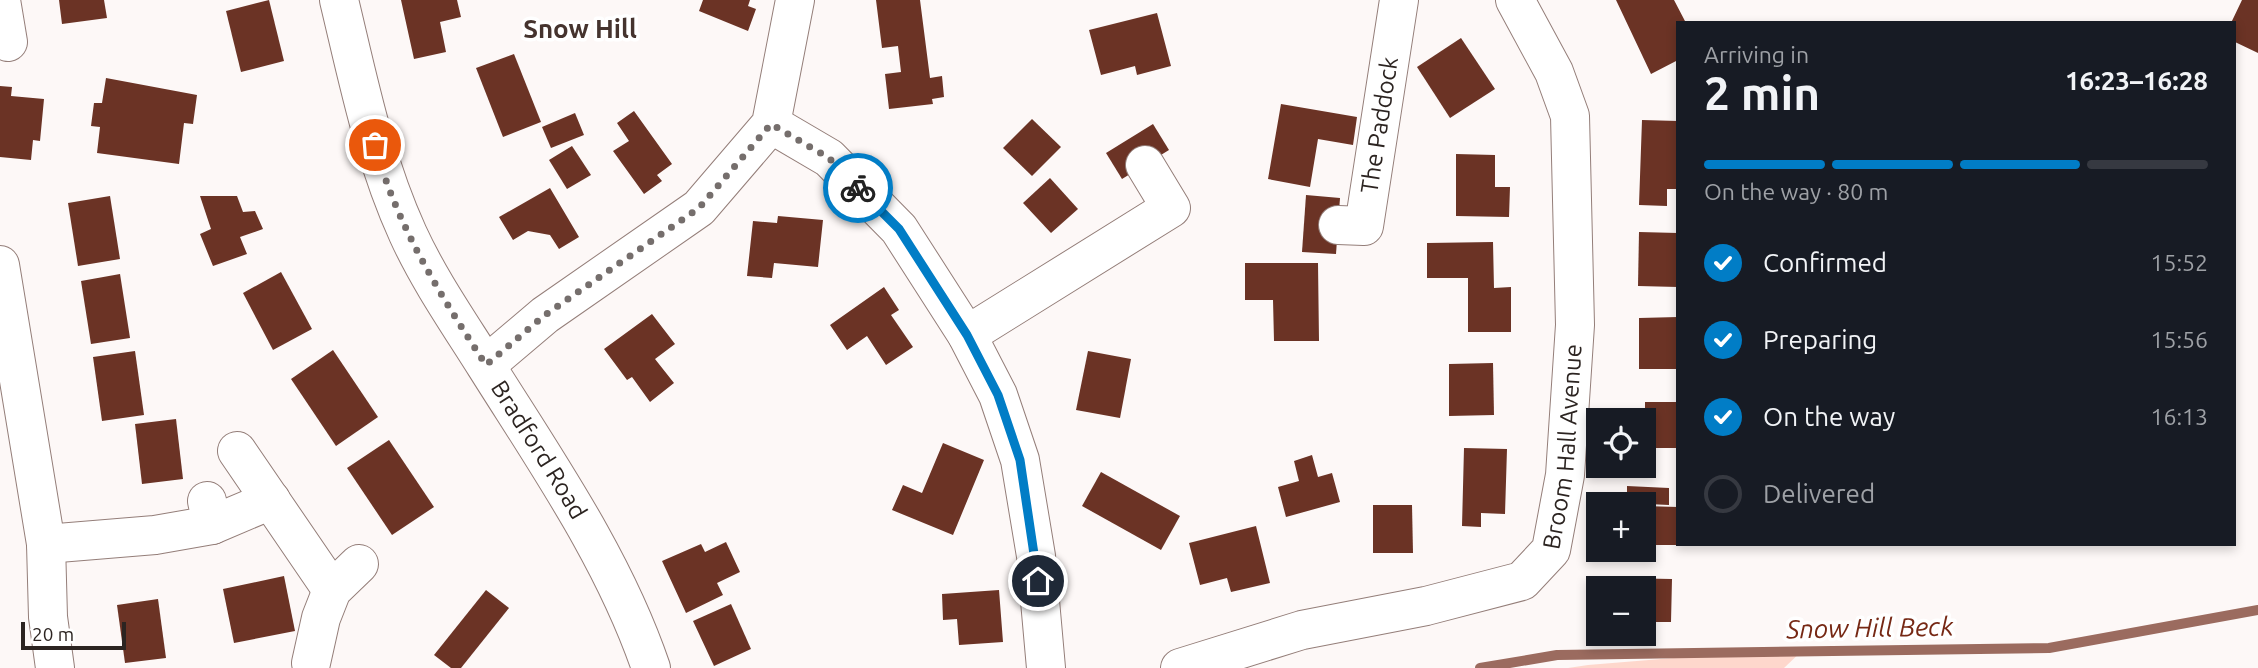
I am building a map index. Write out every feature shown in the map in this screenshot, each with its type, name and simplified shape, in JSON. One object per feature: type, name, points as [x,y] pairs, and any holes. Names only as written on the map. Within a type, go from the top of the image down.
[{"type":"street","points":[[1,0],[8,42]]},
{"type":"street","name":"Bradford Road","points":[[338,0],[386,180],[408,234],[441,295],[594,539],[638,628],[651,668]]},
{"type":"street","points":[[486,365],[545,315],[699,208],[771,124],[795,0]]},
{"type":"street","name":"The Paddock","points":[[1338,225],[1364,226],[1399,0]]},
{"type":"street","name":"Broom Hall Avenue","points":[[1180,668],[1302,630],[1426,606],[1522,581],[1551,550],[1565,475],[1575,325],[1570,116],[1554,72],[1515,0]]},
{"type":"street","points":[[771,124],[829,158],[899,229],[967,335],[998,395],[1020,460],[1036,556],[1046,668]]},
{"type":"street","points":[[967,335],[1171,208],[1145,165]]},
{"type":"street","points":[[0,265],[46,544],[48,617],[55,668]]},
{"type":"street","points":[[237,451],[271,500],[345,577],[321,618],[311,663]]},
{"type":"street","points":[[46,544],[155,535],[209,513],[271,500]]},
{"type":"shaded area","points":[[1806,647],[1784,668],[1568,668],[1588,665]]},
{"type":"building","points":[[59,0],[104,0],[107,18],[62,24]]},
{"type":"building","points":[[269,0],[284,61],[241,72],[226,11]]},
{"type":"building","points":[[401,0],[457,0],[461,17],[440,22],[446,52],[414,59]]},
{"type":"building","points":[[703,0],[750,0],[748,6],[756,9],[748,31],[699,11]]},
{"type":"building","points":[[876,0],[920,0],[930,78],[942,76],[944,97],[932,99],[933,104],[889,109],[885,74],[901,72],[898,46],[882,48]]},
{"type":"building","points":[[1616,0],[1674,0],[1685,21],[1676,21],[1676,61],[1651,74]]},
{"type":"building","points":[[2242,0],[2258,0],[2258,53],[2236,42],[2236,21],[2232,21]]},
{"type":"building","points":[[1157,13],[1171,66],[1137,75],[1135,66],[1101,75],[1089,30]]},
{"type":"building","points":[[1461,38],[1495,89],[1450,118],[1417,67]]},
{"type":"building","points":[[514,54],[541,122],[503,137],[476,68]]},
{"type":"building","points":[[106,78],[197,95],[193,124],[184,123],[179,164],[97,153],[100,127],[91,126],[94,103],[102,103]]},
{"type":"building","points":[[0,86],[12,87],[11,96],[44,99],[40,141],[33,140],[31,160],[0,157]]},
{"type":"building","points":[[1281,104],[1357,117],[1353,145],[1318,139],[1310,187],[1268,179]]},
{"type":"building","points":[[634,111],[672,164],[657,175],[662,181],[644,194],[613,151],[629,141],[617,123]]},
{"type":"building","points":[[575,113],[584,135],[551,148],[542,127]]},
{"type":"building","points":[[1032,119],[1061,147],[1032,176],[1003,148]]},
{"type":"building","points":[[1642,120],[1676,121],[1676,189],[1667,189],[1667,206],[1639,205]]},
{"type":"building","points":[[1153,124],[1169,150],[1122,179],[1106,153]]},
{"type":"building","points":[[572,146],[591,175],[567,189],[549,160]]},
{"type":"building","points":[[1456,154],[1495,155],[1495,187],[1510,187],[1509,217],[1456,216]]},
{"type":"building","points":[[1050,178],[1078,209],[1051,233],[1023,203]]},
{"type":"building","points":[[550,188],[579,237],[559,249],[550,235],[528,231],[513,240],[499,217]]},
{"type":"building","points":[[1306,195],[1340,198],[1336,254],[1302,252]]},
{"type":"building","points":[[110,196],[120,259],[78,266],[68,203]]},
{"type":"building","points":[[200,196],[237,196],[243,212],[255,211],[263,229],[240,237],[247,254],[213,266],[200,234],[211,229]]},
{"type":"building","points":[[778,216],[823,220],[818,267],[774,263],[772,278],[747,276],[753,221],[777,223]]},
{"type":"building","points":[[1639,232],[1676,233],[1676,287],[1638,286]]},
{"type":"building","points":[[1493,242],[1494,288],[1511,287],[1511,332],[1468,332],[1468,278],[1427,278],[1427,243]]},
{"type":"building","points":[[1245,263],[1318,263],[1319,341],[1274,341],[1273,300],[1245,300]]},
{"type":"building","points":[[281,272],[312,329],[273,350],[243,293]]},
{"type":"building","points":[[120,274],[130,338],[91,344],[81,281]]},
{"type":"building","points":[[884,287],[899,310],[891,315],[913,347],[886,365],[867,336],[847,350],[830,325]]},
{"type":"building","points":[[652,314],[675,344],[655,359],[674,383],[650,402],[632,377],[627,380],[604,349]]},
{"type":"building","points":[[1676,317],[1676,369],[1639,369],[1639,318]]},
{"type":"building","points":[[333,350],[378,417],[336,446],[291,379]]},
{"type":"building","points":[[135,351],[144,415],[102,421],[93,357]]},
{"type":"building","points":[[1088,351],[1131,359],[1120,418],[1076,410]]},
{"type":"building","points":[[1493,363],[1494,415],[1449,416],[1449,364]]},
{"type":"building","points":[[1645,402],[1676,402],[1676,448],[1656,448],[1656,408],[1645,408]]},
{"type":"building","points":[[176,419],[183,479],[142,484],[135,424]]},
{"type":"building","points":[[389,440],[434,507],[392,535],[347,468]]},
{"type":"building","points":[[943,443],[984,460],[953,535],[892,510],[903,485],[922,493]]},
{"type":"building","points":[[1464,448],[1507,449],[1505,514],[1481,513],[1481,527],[1462,526]]},
{"type":"building","points":[[1312,455],[1318,477],[1332,473],[1340,502],[1286,517],[1278,487],[1299,481],[1294,461]]},
{"type":"building","points":[[1101,472],[1180,516],[1161,550],[1082,506]]},
{"type":"building","points":[[1627,486],[1669,488],[1669,505],[1656,504],[1656,492],[1627,492]]},
{"type":"building","points":[[1373,505],[1412,505],[1413,553],[1373,553]]},
{"type":"building","points":[[1656,506],[1676,507],[1676,545],[1656,545]]},
{"type":"building","points":[[1256,526],[1270,583],[1231,592],[1227,578],[1200,585],[1189,543]]},
{"type":"building","points":[[726,542],[740,572],[717,583],[723,595],[686,613],[662,561],[701,544],[705,552]]},
{"type":"building","points":[[284,576],[295,631],[234,643],[223,589]]},
{"type":"building","points":[[1656,579],[1672,579],[1671,622],[1656,622]]},
{"type":"building","points":[[486,590],[509,608],[461,668],[451,668],[434,655]]},
{"type":"building","points":[[999,590],[1003,642],[959,645],[957,619],[943,620],[942,594]]},
{"type":"building","points":[[158,599],[166,658],[125,663],[117,605]]},
{"type":"building","points":[[731,604],[751,649],[714,666],[693,621]]},
{"type":"waterway","name":"Snow Hill Beck","points":[[1480,668],[1557,655],[2049,648],[2258,610]]},
{"type":"way so far","points":[[375,145],[381,169],[408,234],[441,295],[486,365],[545,315],[699,208],[771,124],[829,158],[858,188]]},
{"type":"district","name":"Snow Hill","points":[[580,29]]},
{"type":"route","points":[[858,188],[899,229],[967,335],[998,395],[1020,460],[1038,581]]}]
